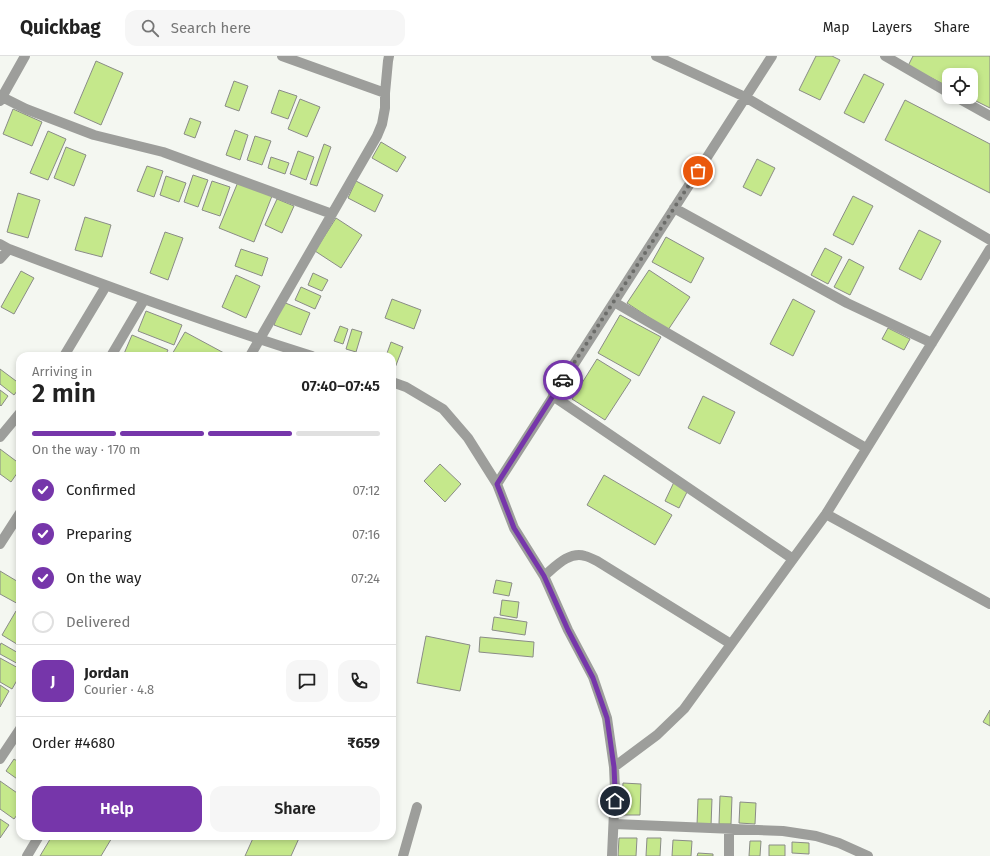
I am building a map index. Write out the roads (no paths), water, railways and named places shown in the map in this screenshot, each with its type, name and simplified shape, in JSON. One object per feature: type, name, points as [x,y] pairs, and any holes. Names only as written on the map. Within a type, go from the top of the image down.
[{"type":"street","points":[[24,56],[1,99],[94,134],[163,152],[332,214]]},
{"type":"street","points":[[282,56],[385,93]]},
{"type":"street","points":[[252,352],[377,136],[386,108],[385,93],[389,56]]},
{"type":"street","points":[[656,56],[745,97],[990,240]]},
{"type":"street","points":[[497,484],[772,56]]},
{"type":"street","points":[[885,56],[942,89]]},
{"type":"street","points":[[969,104],[990,116]]},
{"type":"street","points":[[674,208],[847,303],[932,343]]},
{"type":"street","points":[[0,259],[4,246],[144,300],[299,352]]},
{"type":"street","points":[[614,767],[657,735],[684,709],[826,514],[990,249]]},
{"type":"street","points":[[66,352],[106,286]]},
{"type":"street","points":[[114,352],[144,300]]},
{"type":"street","points":[[614,302],[866,448]]},
{"type":"street","points":[[396,383],[406,387],[443,409],[468,438],[497,484],[514,528],[544,576],[568,630],[593,678],[607,718],[614,767],[615,789],[612,856]]},
{"type":"street","points":[[554,396],[793,559]]},
{"type":"street","points":[[0,437],[16,418]]},
{"type":"street","points":[[826,514],[990,604]]},
{"type":"street","points":[[0,544],[16,519]]},
{"type":"street","points":[[544,576],[567,558],[574,555],[584,555],[597,561],[731,644]]},
{"type":"street","points":[[0,759],[16,735]]},
{"type":"street","points":[[403,856],[417,807]]},
{"type":"street","points":[[614,824],[729,830],[783,831],[816,836],[839,843],[868,856]]},
{"type":"street","points":[[729,830],[729,856]]},
{"type":"street","points":[[27,856],[37,840]]}]
